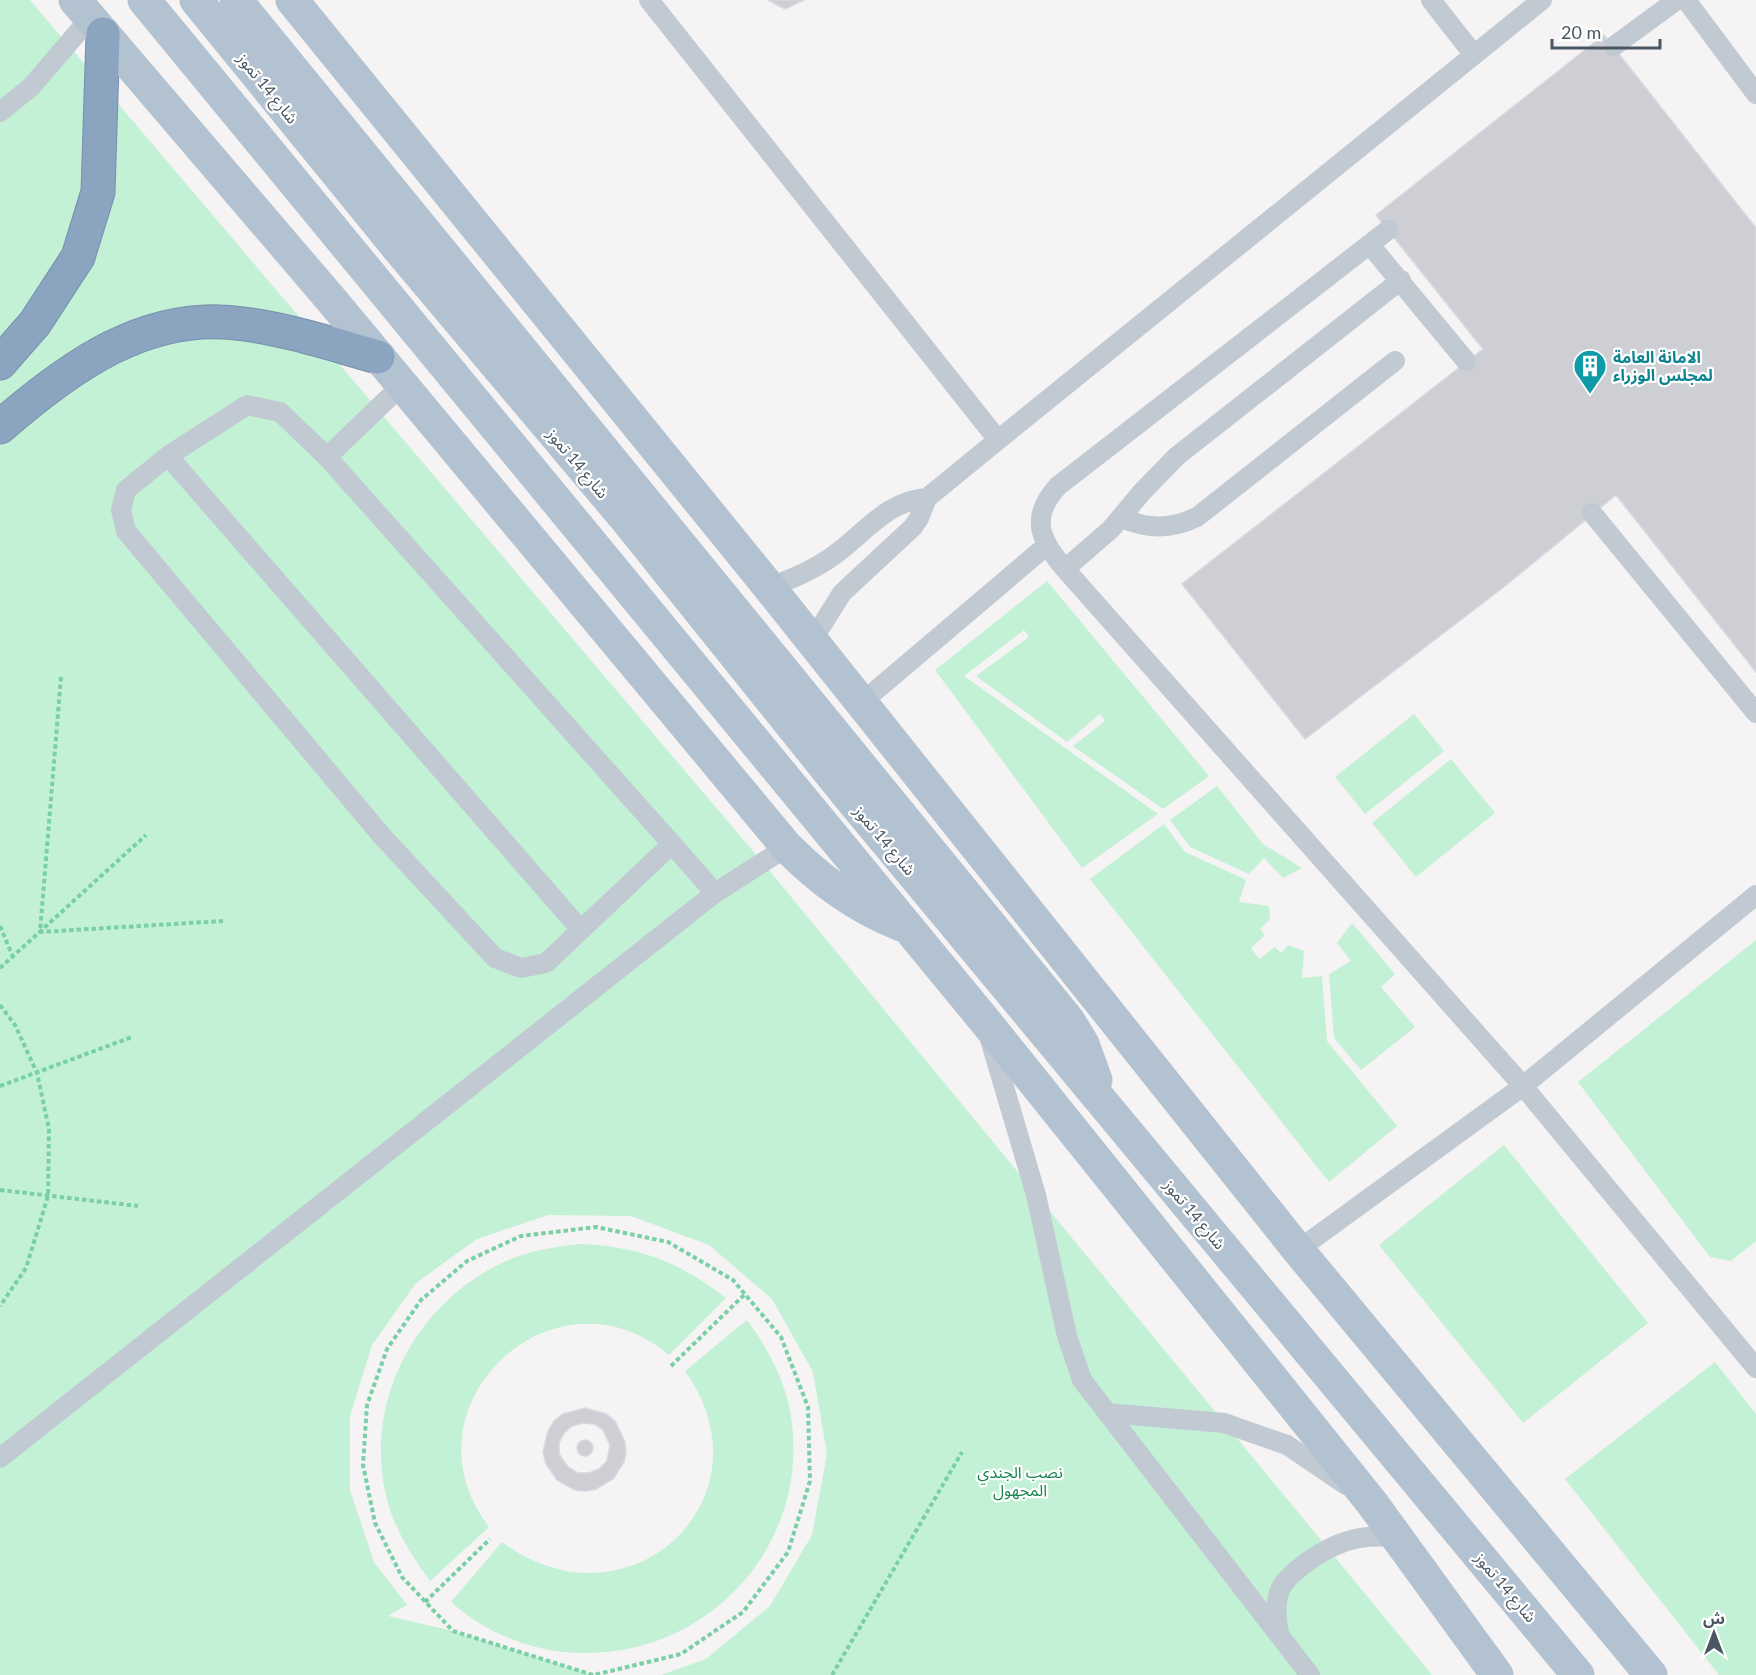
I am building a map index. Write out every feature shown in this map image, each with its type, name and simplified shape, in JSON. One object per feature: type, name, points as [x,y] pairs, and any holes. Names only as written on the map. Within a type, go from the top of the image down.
[{"type":"highway","points":[[0,363],[35,323],[78,257],[98,192],[89,17]]},
{"type":"highway","points":[[0,427],[49,384],[114,344],[182,323],[242,323],[301,335],[378,357]]},
{"type":"main road","points":[[144,0],[985,1021],[1372,1503],[1497,1675]]},
{"type":"main road","name":"شارع 14 تموز","points":[[196,0],[1100,1099],[1578,1675]]},
{"type":"main road","points":[[236,0],[1069,1021],[1083,1044],[1095,1074],[1100,1099]]},
{"type":"main road","points":[[299,6],[770,587],[1298,1250],[1651,1675]]},
{"type":"main road","points":[[89,17],[402,385],[787,847],[813,873],[842,896],[874,914],[908,928]]},
{"type":"lane","points":[[649,0],[998,440]]},
{"type":"lane","points":[[1431,0],[1474,55]]},
{"type":"lane","points":[[812,641],[842,593],[913,527],[927,498],[1542,0]]},
{"type":"lane","points":[[1614,46],[1677,0]]},
{"type":"lane","points":[[1686,0],[1756,94]]},
{"type":"lane","points":[[0,112],[31,87],[89,17]]},
{"type":"lane","points":[[1388,230],[1058,486],[1043,508],[1041,534],[1046,546],[1065,569],[1523,1086],[1756,1368]]},
{"type":"lane","points":[[1370,244],[1466,361]]},
{"type":"lane","points":[[1065,569],[1121,518],[1142,492],[1177,456],[1401,280]]},
{"type":"lane","points":[[1121,518],[1136,524],[1167,527],[1197,517],[1395,361]]},
{"type":"lane","points":[[327,457],[402,385]]},
{"type":"lane","points":[[672,844],[546,963],[520,968],[495,958],[382,836],[126,531],[121,510],[126,490],[168,456],[247,405],[280,412],[327,457],[672,844],[715,893]]},
{"type":"lane","points":[[168,456],[580,930]]},
{"type":"lane","points":[[770,587],[820,564],[893,507],[915,499],[927,498]]},
{"type":"lane","points":[[1592,513],[1756,712]]},
{"type":"lane","points":[[861,703],[1046,546]]},
{"type":"lane","points":[[0,1458],[715,893],[787,847]]},
{"type":"lane","points":[[1298,1250],[1523,1086],[1756,895]]},
{"type":"lane","points":[[985,1021],[1036,1195],[1075,1364],[1082,1380],[1310,1675]]},
{"type":"lane","points":[[1107,1413],[1224,1423],[1240,1427],[1287,1445],[1372,1503]]},
{"type":"lane","points":[[1280,1636],[1276,1604],[1281,1587],[1294,1572],[1339,1543],[1377,1535],[1397,1538]]},
{"type":"path","points":[[40,932],[61,677]]},
{"type":"path","points":[[0,968],[146,835]]},
{"type":"path","points":[[40,932],[223,921]]},
{"type":"path","points":[[0,926],[13,957]]},
{"type":"path","points":[[0,1005],[15,1025],[37,1073],[49,1129],[48,1196],[26,1268],[0,1306]]},
{"type":"path","points":[[0,1086],[132,1038]]},
{"type":"path","points":[[0,1190],[138,1206]]},
{"type":"path","points":[[596,1227],[669,1242],[733,1280],[746,1294],[782,1337],[808,1407],[810,1481],[788,1552],[743,1612],[681,1654],[593,1675],[453,1631],[402,1577],[375,1523],[363,1465],[367,1405],[387,1349],[421,1300],[466,1261],[521,1236],[596,1227]]},
{"type":"path","points":[[671,1365],[746,1294]]},
{"type":"path","points":[[832,1675],[962,1452]]},
{"type":"path","points":[[424,1602],[490,1539]]},
{"type":"green space","name":"نصب الجندي المجهول","points":[[0,0],[30,0],[764,864],[1432,1675],[661,1675],[706,1659],[770,1606],[812,1535],[827,1454],[813,1372],[772,1299],[709,1245],[631,1216],[548,1215],[477,1239],[416,1283],[372,1345],[350,1416],[350,1490],[374,1562],[407,1605],[388,1616],[453,1631],[593,1675],[0,1675]]},
{"type":"green space","points":[[1047,581],[1209,776],[1163,809],[1073,746],[1105,721],[1100,714],[1067,742],[976,676],[1029,637],[1024,630],[964,676],[1158,814],[1082,868],[935,670]]},
{"type":"green space","points":[[1414,714],[1444,751],[1365,814],[1335,777]]},
{"type":"green space","points":[[1451,759],[1495,813],[1416,877],[1372,823]]},
{"type":"green space","points":[[1217,786],[1263,844],[1302,868],[1283,878],[1264,858],[1249,874],[1190,847],[1170,820]]},
{"type":"green space","points":[[1164,824],[1185,852],[1246,880],[1239,902],[1269,906],[1270,919],[1260,929],[1265,935],[1251,948],[1259,959],[1275,947],[1281,953],[1288,945],[1304,951],[1302,978],[1322,976],[1327,1041],[1397,1126],[1329,1182],[1090,879]]},
{"type":"green space","points":[[1352,923],[1395,974],[1381,987],[1415,1027],[1361,1070],[1334,1038],[1329,974],[1351,961],[1337,943]]},
{"type":"green space","points":[[1756,940],[1756,1241],[1731,1261],[1710,1257],[1578,1082]]},
{"type":"green space","points":[[1504,1145],[1648,1323],[1523,1423],[1379,1245]]},
{"type":"green space","points":[[582,1244],[623,1249],[658,1259],[692,1275],[726,1298],[669,1355],[624,1330],[579,1324],[537,1335],[501,1360],[475,1394],[462,1436],[466,1481],[489,1527],[430,1581],[407,1547],[394,1520],[382,1470],[382,1431],[390,1393],[404,1357],[425,1325],[452,1297],[483,1273],[519,1256],[550,1248]]},
{"type":"green space","points":[[747,1320],[767,1350],[782,1383],[789,1406],[793,1453],[787,1498],[772,1540],[748,1577],[716,1608],[678,1632],[636,1647],[589,1653],[552,1650],[516,1641],[482,1624],[451,1602],[502,1542],[550,1567],[597,1573],[639,1563],[675,1539],[700,1506],[713,1465],[708,1419],[685,1371]]},
{"type":"green space","points":[[1715,1362],[1756,1414],[1756,1675],[1719,1675],[1565,1479]]},
{"type":"building","points":[[768,0],[804,0],[785,9]]},
{"type":"building","name":"الامانة العامة لمجلس الوزراء","points":[[1604,35],[1756,228],[1756,672],[1616,495],[1505,586],[1305,739],[1182,584],[1483,349],[1376,215]]},
{"type":"building","points":[[585,1408],[606,1414],[615,1421],[625,1442],[626,1452],[624,1462],[613,1479],[596,1489],[586,1491],[575,1490],[557,1480],[546,1464],[543,1452],[548,1431],[554,1421],[563,1414]],"holes":[[[583,1423],[594,1424],[603,1430],[610,1445],[607,1461],[599,1469],[589,1473],[578,1473],[568,1467],[559,1454],[559,1443],[564,1433],[572,1426]]]},
{"type":"building","points":[[585,1440],[591,1442],[593,1448],[591,1454],[585,1456],[579,1454],[577,1448],[579,1442]]},
{"type":"place","name":"الامانة العامة لمجلس الوزراء","points":[[1590,395]]}]
